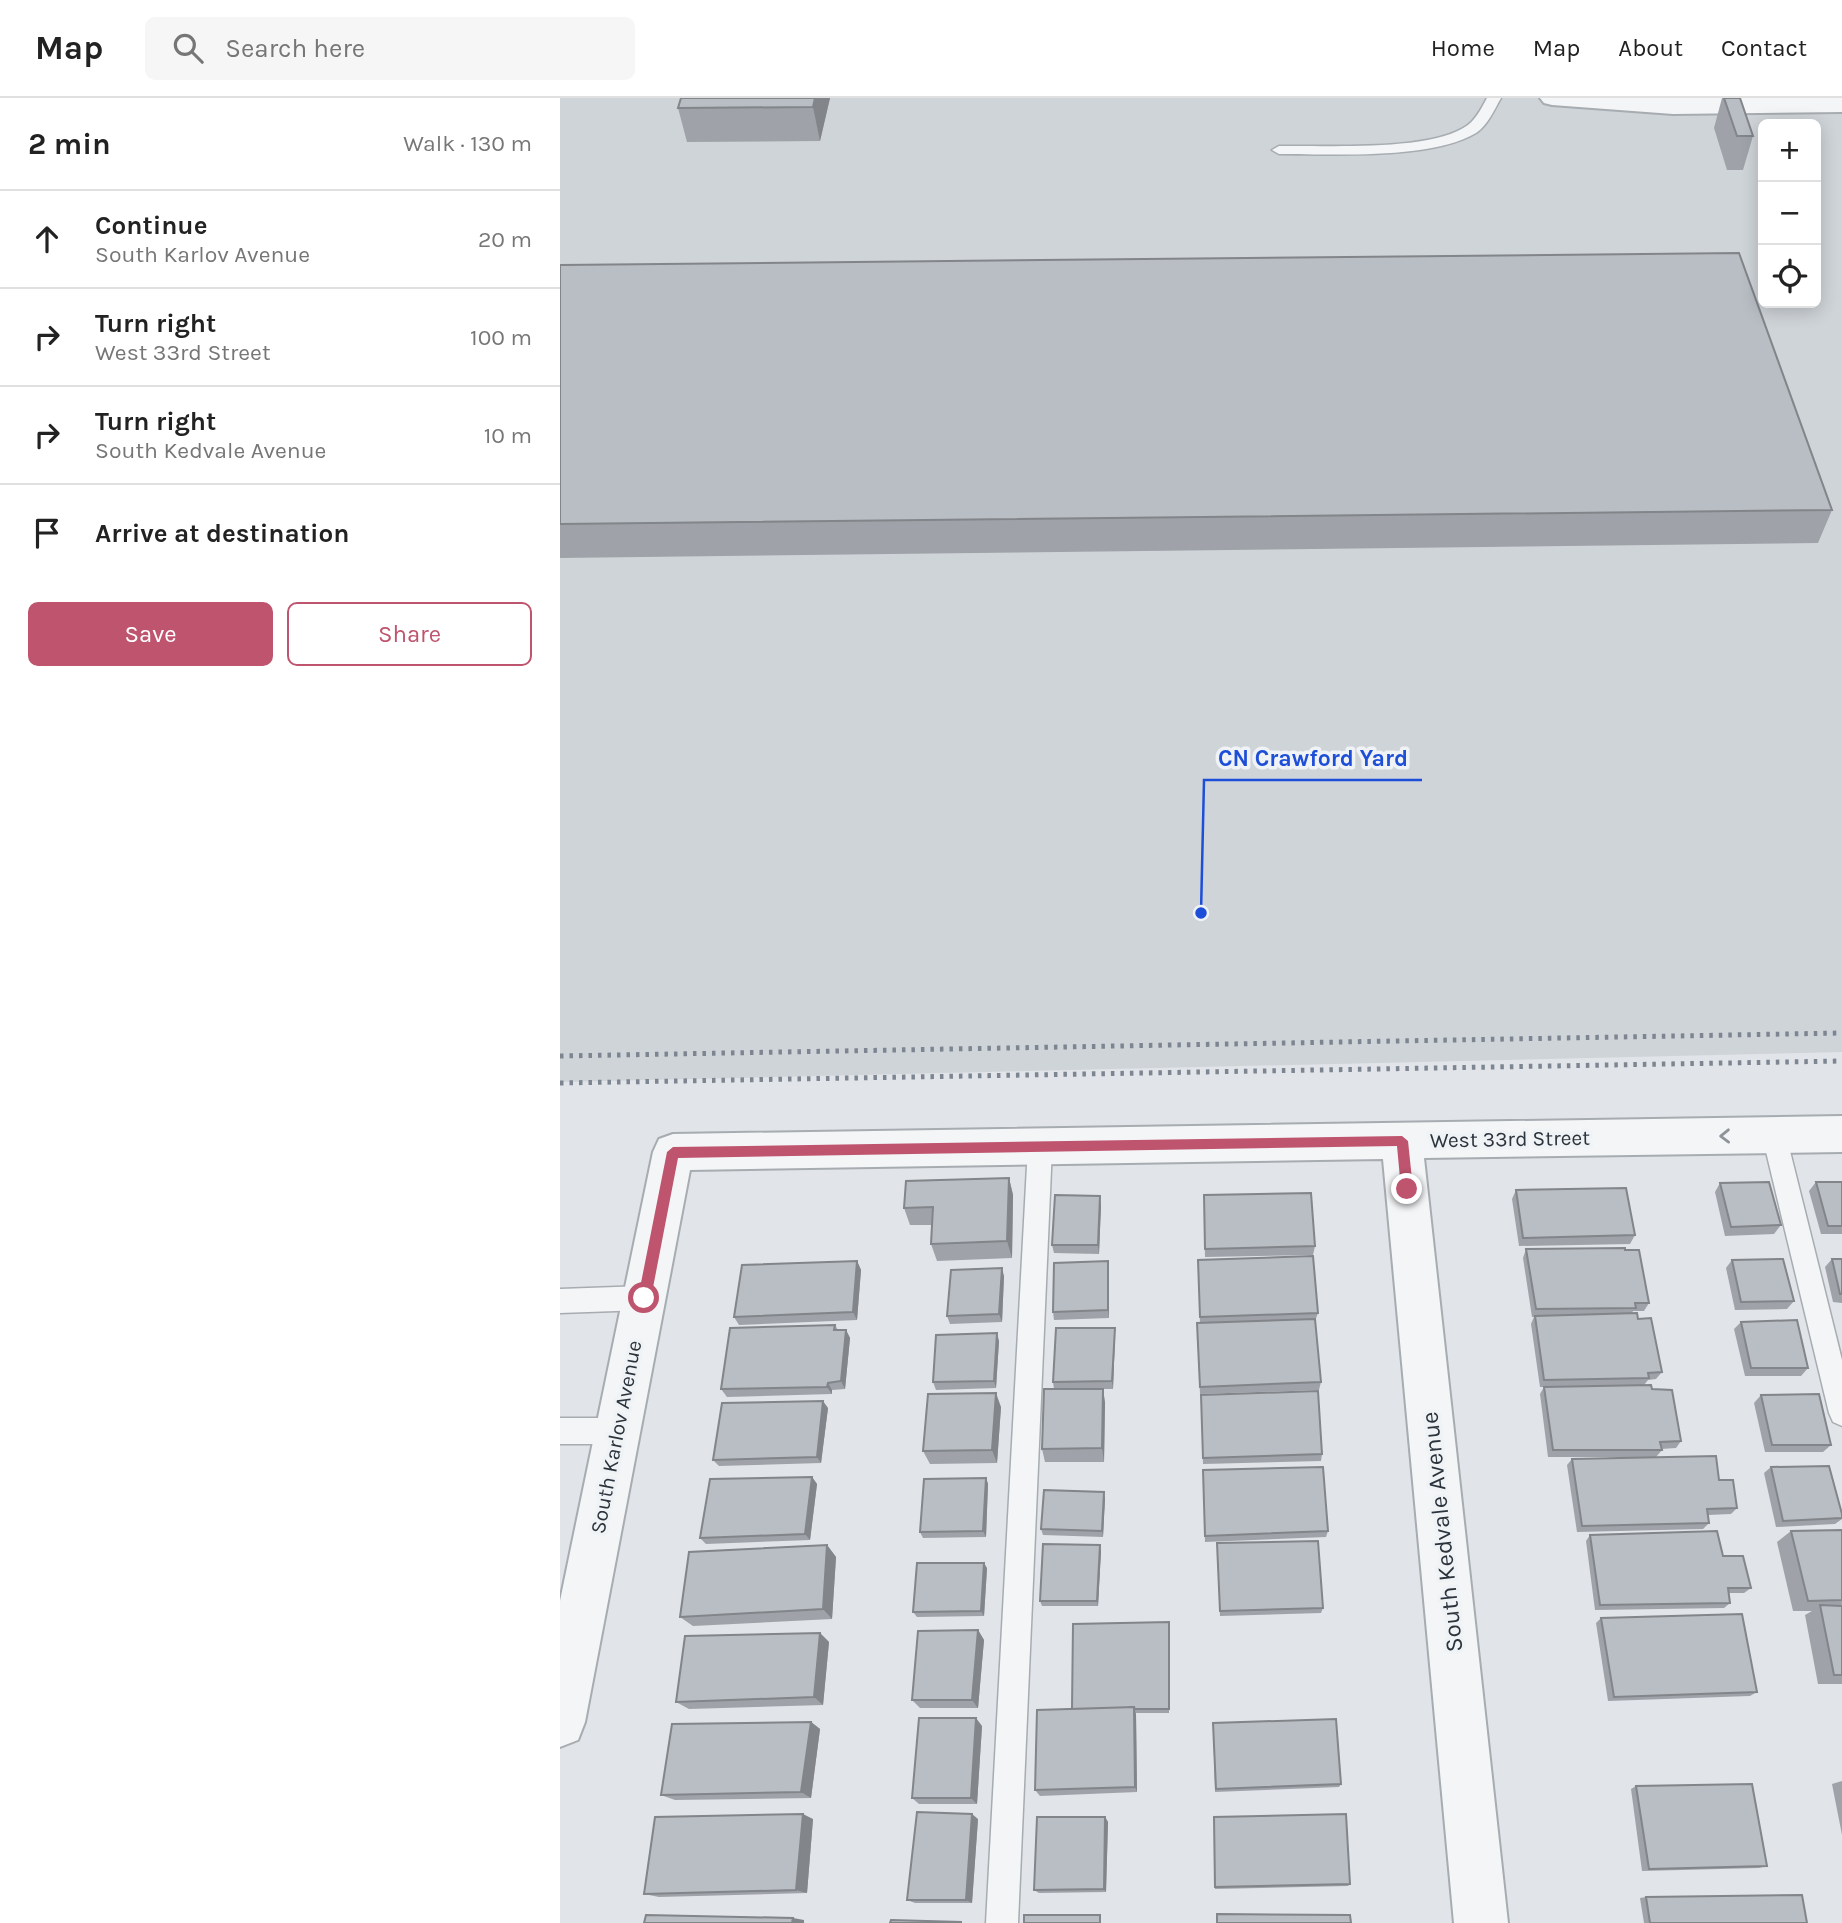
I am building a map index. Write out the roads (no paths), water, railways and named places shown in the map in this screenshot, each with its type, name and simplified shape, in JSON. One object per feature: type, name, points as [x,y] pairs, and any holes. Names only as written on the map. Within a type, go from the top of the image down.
[{"type":"street","points":[[1552,98],[1673,107],[1842,105]]},
{"type":"street","name":"West 33rd Street","points":[[673,1152],[1842,1134]]},
{"type":"street","name":"South Kedvale Avenue","points":[[1402,1141],[1481,1923]]},
{"type":"street","name":"South Karlov Avenue","points":[[560,1722],[673,1152]]},
{"type":"lane","points":[[1279,150],[1382,148],[1453,139],[1474,129],[1494,98]]},
{"type":"lane","points":[[1774,1135],[1842,1413]]},
{"type":"lane","points":[[1002,1923],[1040,1147]]},
{"type":"lane","points":[[560,1301],[644,1298]]},
{"type":"lane","points":[[560,1431],[618,1431]]},
{"type":"railway","points":[[560,1056],[1842,1033]]},
{"type":"railway","points":[[560,1083],[1842,1061]]},
{"type":"place","name":"CN Crawford Yard","points":[[1201,913]]}]
